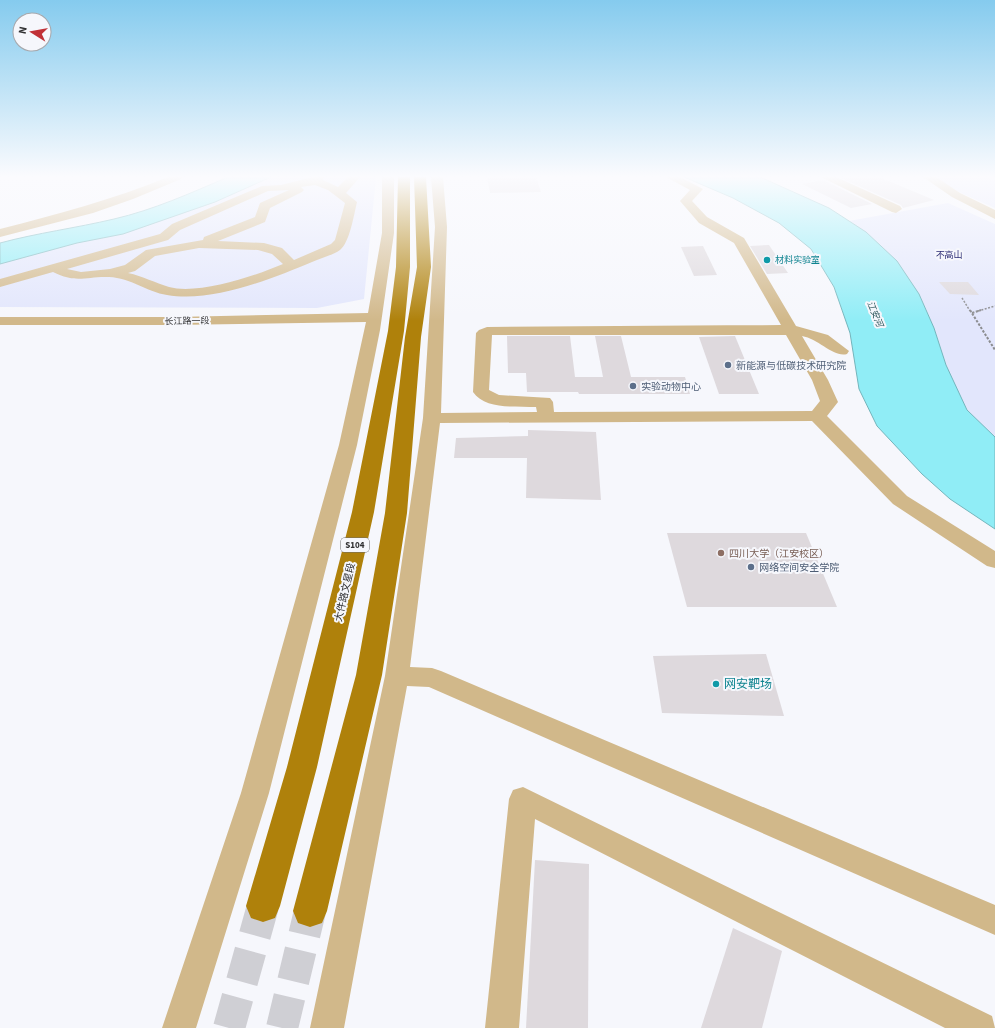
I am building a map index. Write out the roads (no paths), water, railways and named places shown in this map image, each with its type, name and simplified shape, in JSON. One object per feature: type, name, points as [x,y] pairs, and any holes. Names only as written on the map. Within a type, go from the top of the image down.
[{"type":"main road","name":"大件路文星段","points":[[263,906],[302,767],[364,504],[396,331],[403,267],[403,225]]},
{"type":"main road","points":[[310,910],[369,675],[396,513],[413,337],[424,267],[422,225]]},
{"type":"street","points":[[0,233],[31,225]]},
{"type":"street","points":[[0,283],[164,237],[183,225]]},
{"type":"street","points":[[55,268],[65,273],[81,276],[109,273],[130,268],[151,253],[195,244],[248,225]]},
{"type":"street","points":[[109,273],[139,279],[167,291],[195,293],[250,281],[336,247],[341,240],[345,225]]},
{"type":"street","points":[[179,1028],[255,793],[348,445],[373,323],[388,233],[388,225]]},
{"type":"street","points":[[328,1028],[397,676],[432,418],[440,298],[441,225]]},
{"type":"street","points":[[712,225],[739,241],[820,380],[829,402],[817,416]]},
{"type":"street","points":[[164,237],[195,244],[260,246],[277,251],[291,265]]},
{"type":"street","name":"长江路一段","points":[[0,321],[373,323]]},
{"type":"street","name":"长江路一段","points":[[0,331],[373,323]]},
{"type":"street","points":[[546,418],[544,402],[495,400],[481,392],[484,333],[492,330],[507,329],[790,330],[814,333],[824,338],[840,351]]},
{"type":"street","points":[[432,418],[817,416],[900,500],[995,561]]},
{"type":"street","points":[[397,676],[432,678],[995,920]]},
{"type":"street","points":[[502,1028],[522,799],[980,1028]]},
{"type":"water","points":[[85,225],[149,225],[123,234],[77,243],[0,264],[0,243]]},
{"type":"water","name":"江安河","points":[[781,225],[855,225],[866,232],[897,261],[919,294],[934,328],[946,365],[967,410],[995,437],[995,529],[950,499],[922,474],[877,426],[859,389],[850,333],[834,287],[811,249]]},
{"type":"tunnel","points":[[229,1028],[263,906]]},
{"type":"tunnel","points":[[282,1028],[310,911]]},
{"type":"place","name":"材料实验室","points":[[767,260]]},
{"type":"place","name":"新能源与低碳技术研究院","points":[[728,365]]},
{"type":"place","name":"实验动物中心","points":[[633,386]]},
{"type":"place","name":"四川大学（江安校区）","points":[[721,553]]},
{"type":"place","name":"网络空间安全学院","points":[[751,567]]},
{"type":"place","name":"网安靶场","points":[[716,684]]},
{"type":"park label","name":"不高山","points":[[949,255]]}]
